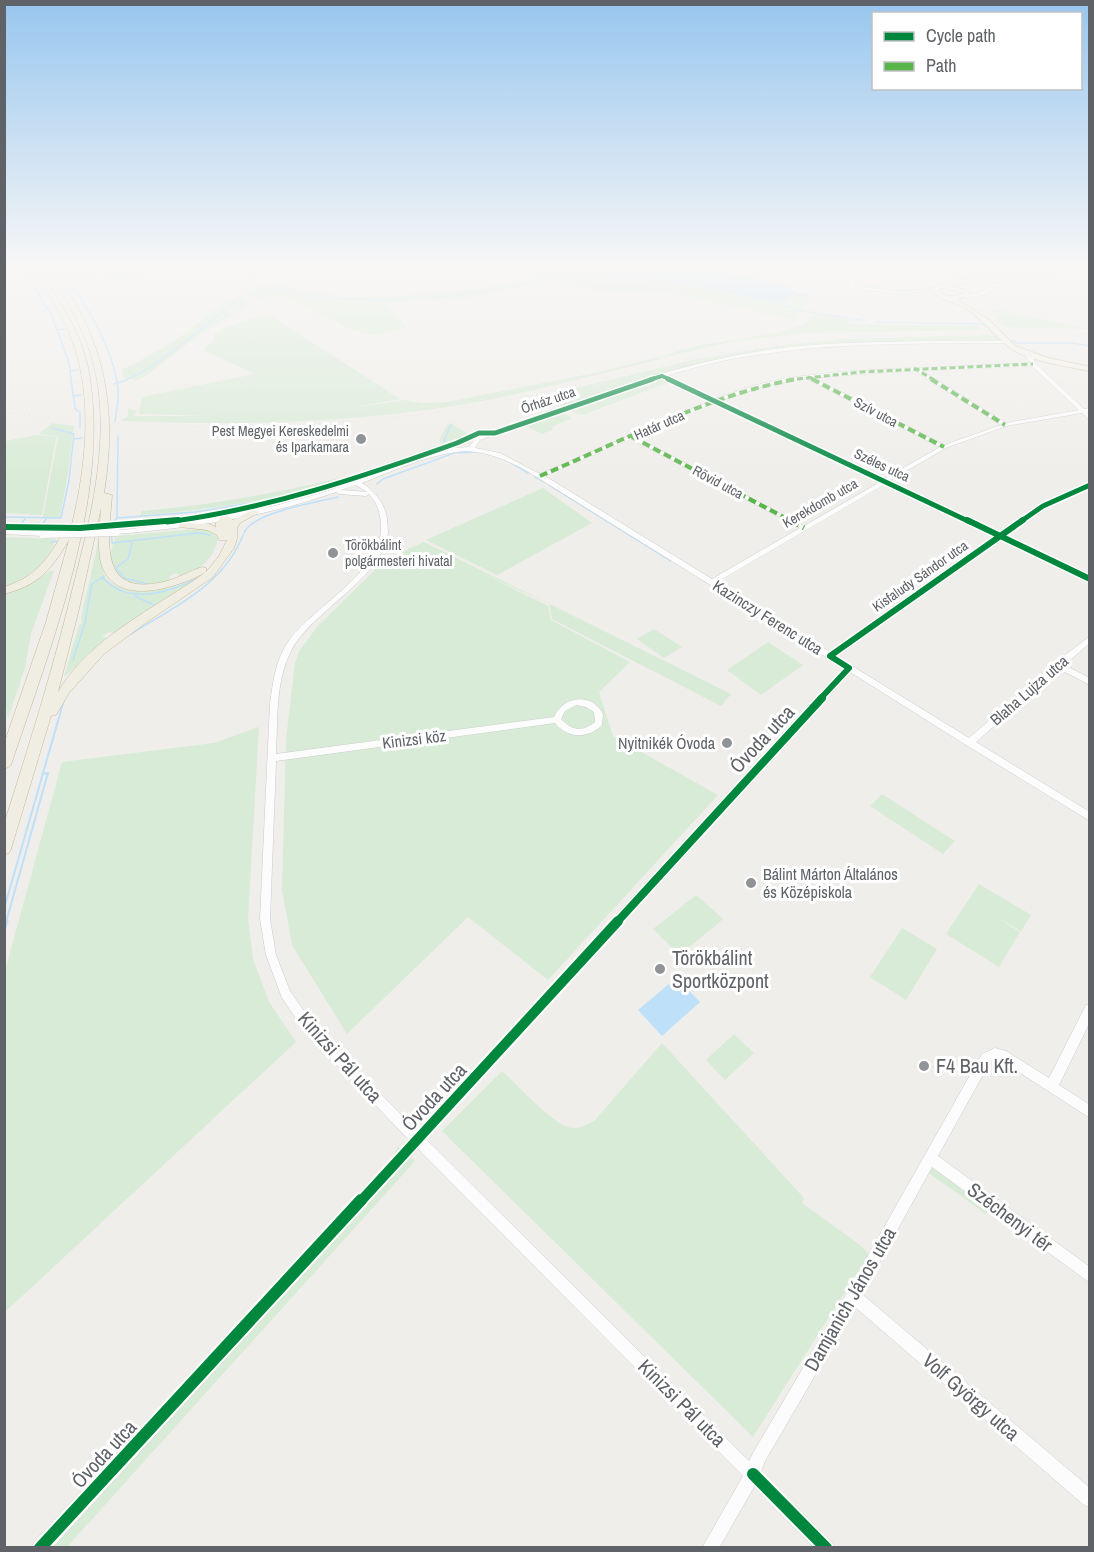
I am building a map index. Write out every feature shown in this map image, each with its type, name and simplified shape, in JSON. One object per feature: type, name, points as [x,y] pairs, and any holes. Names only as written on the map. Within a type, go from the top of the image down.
[{"type":"highway","points":[[4,765],[51,622],[77,521],[89,443],[89,400],[85,371],[74,339]]},
{"type":"highway","points":[[4,849],[72,619],[97,514],[105,430],[98,368],[88,339]]},
{"type":"highway","points":[[102,480],[107,486],[107,566],[110,573],[120,583],[147,588],[169,585],[187,579],[203,570],[216,558],[227,531],[237,521],[255,512]]},
{"type":"highway","points":[[26,777],[53,711],[72,678],[106,647],[208,575],[229,551],[227,531],[222,521],[225,518]]},
{"type":"highway","points":[[4,591],[45,570],[77,521]]},
{"type":"highway","points":[[183,525],[227,531]]},
{"type":"main road","points":[[1004,339],[1028,354],[1056,363],[1089,369]]},
{"type":"street","name":"Őrház utca","points":[[471,449],[478,439],[663,376],[752,355],[856,344],[1006,342]]},
{"type":"street","points":[[1028,354],[1033,364],[1089,418]]},
{"type":"street","name":"Határ utca","points":[[540,476],[715,400],[759,386],[808,376],[914,368],[1033,364]]},
{"type":"street","points":[[914,368],[1005,425]]},
{"type":"street","name":"Széles utca","points":[[663,376],[1089,579]]},
{"type":"street","name":"Szív utca","points":[[808,376],[944,447]]},
{"type":"street","name":"Kerekdomb utca","points":[[712,582],[944,447],[1005,425],[1089,410]]},
{"type":"street","name":"Rövid utca","points":[[632,437],[804,528]]},
{"type":"street","points":[[4,532],[43,534],[116,532],[225,518],[325,494],[437,454],[471,449]]},
{"type":"street","name":"Kazinczy Ferenc utca","points":[[471,449],[507,457],[540,476],[1089,817]]},
{"type":"street","points":[[325,494],[367,492],[369,482],[376,476]]},
{"type":"street","name":"Kinizsi Pál utca","points":[[358,483],[378,504],[386,523],[384,542],[360,575],[305,626],[285,653],[274,704],[265,920],[271,955],[286,994],[309,1028],[417,1139],[826,1548]]},
{"type":"street","name":"Kisfaludy Sándor utca","points":[[830,656],[1043,506],[1089,485]]},
{"type":"street","name":"Blaha Lujza utca","points":[[969,743],[1089,638]]},
{"type":"street","points":[[1058,665],[1089,682]]},
{"type":"street","name":"Óvoda utca","points":[[40,1548],[689,846],[849,668]]},
{"type":"street","points":[[574,703],[594,707],[600,717],[600,723],[595,728],[581,733],[566,729],[556,720],[561,709],[574,703]]},
{"type":"street","name":"Kinizsi köz","points":[[271,758],[556,720]]},
{"type":"street","points":[[1089,1009],[1052,1086],[1089,1112]]},
{"type":"street","name":"Damjanich János utca","points":[[710,1548],[753,1474],[758,1458],[853,1296],[986,1058],[995,1054],[1006,1057],[1052,1086]]},
{"type":"street","name":"Széchenyi tér","points":[[930,1158],[1089,1276]]},
{"type":"street","name":"Volf György utca","points":[[853,1296],[1089,1499]]},
{"type":"green space","points":[[193,339],[144,377],[136,380],[123,377],[123,369],[174,341]]},
{"type":"green space","points":[[308,339],[400,399],[345,409],[405,400],[422,403],[447,402],[599,372],[658,357],[661,359],[488,400],[396,414],[258,423],[120,421],[128,416],[128,408],[137,411],[134,416],[212,416],[139,414],[142,397],[255,374],[203,350],[214,340]]},
{"type":"green space","points":[[736,339],[748,339],[662,358],[697,346]]},
{"type":"green space","points":[[837,339],[999,340],[838,343],[741,355],[665,372],[560,408],[557,405],[582,397],[576,388],[696,359],[775,346]]},
{"type":"green space","points":[[661,378],[670,382],[582,415],[570,411]]},
{"type":"green space","points":[[563,413],[572,418],[542,434],[526,426]]},
{"type":"green space","points":[[52,423],[74,426],[60,517],[43,517],[58,437],[39,434]]},
{"type":"green space","points":[[451,423],[473,437],[470,443],[407,460],[364,477],[355,474],[441,444],[439,440],[447,425]]},
{"type":"green space","points":[[37,435],[56,437],[42,515],[5,513],[5,441]]},
{"type":"green space","points":[[340,478],[344,481],[268,498],[218,507],[140,515],[142,511],[241,498]]},
{"type":"green space","points":[[543,488],[592,523],[497,575],[426,540]]},
{"type":"green space","points":[[208,530],[218,538],[210,557],[189,574],[182,577],[176,573],[170,576],[170,581],[144,584],[122,578],[115,572],[111,563],[111,551],[116,536]]},
{"type":"green space","points":[[5,537],[56,539],[47,558],[37,570],[5,589]]},
{"type":"green space","points":[[99,539],[103,572],[111,583],[119,587],[138,591],[158,590],[202,576],[116,633],[109,632],[102,636],[107,639],[106,642],[64,677],[79,625],[82,623],[81,618]]},
{"type":"green space","points":[[424,542],[731,694],[721,706],[552,619],[549,604],[484,574],[548,606],[551,620],[630,662],[599,692],[613,736],[718,795],[548,980],[468,917],[347,1034],[292,945],[282,890],[286,740],[295,662],[300,650],[317,627],[386,559]]},
{"type":"green space","points":[[50,571],[54,571],[31,633],[25,668],[8,718],[4,695],[4,594],[34,582]]},
{"type":"green space","points":[[654,629],[682,647],[664,658],[637,639]]},
{"type":"green space","points":[[768,642],[803,665],[761,695],[727,670]]},
{"type":"green space","points":[[259,727],[248,919],[253,959],[269,1002],[296,1042],[5,1312],[5,971],[62,762],[214,743]]},
{"type":"green space","points":[[882,794],[955,841],[943,854],[870,806]]},
{"type":"green space","points":[[979,884],[1031,915],[1021,931],[992,914],[1020,932],[999,967],[946,934]]},
{"type":"green space","points":[[696,895],[723,919],[680,955],[653,929]]},
{"type":"green space","points":[[902,928],[937,949],[906,1000],[870,977]]},
{"type":"green space","points":[[734,1034],[754,1053],[725,1080],[706,1060]]},
{"type":"green space","points":[[662,1043],[804,1198],[802,1203],[869,1254],[753,1437],[442,1131],[502,1071],[561,1124],[568,1127],[582,1127],[595,1120]]},
{"type":"green space","points":[[398,1146],[415,1161],[67,1547],[32,1548],[393,1156]]},
{"type":"green space","points":[[932,1167],[989,1206],[986,1214],[929,1173]]},
{"type":"water","points":[[676,978],[700,1002],[662,1036],[638,1010]]},
{"type":"waterway","points":[[60,339],[70,371]]},
{"type":"waterway","points":[[103,339],[117,383]]},
{"type":"waterway","points":[[117,383],[145,370],[189,339]]},
{"type":"waterway","points":[[1008,340],[1015,341],[1015,343],[1073,343],[1090,346]]},
{"type":"waterway","points":[[70,371],[78,370]]},
{"type":"waterway","points":[[70,371],[73,396]]},
{"type":"waterway","points":[[115,422],[118,401],[117,383]]},
{"type":"waterway","points":[[73,396],[81,395]]},
{"type":"waterway","points":[[73,396],[75,409],[80,412],[80,428]]},
{"type":"waterway","points":[[447,445],[444,441],[451,425]]},
{"type":"waterway","points":[[4,517],[61,518],[69,480],[74,434],[52,428]]},
{"type":"waterway","points":[[117,518],[118,436]]},
{"type":"waterway","points":[[74,439],[82,438]]},
{"type":"waterway","points":[[377,484],[383,479],[457,452]]},
{"type":"waterway","points":[[458,453],[476,452]]},
{"type":"waterway","points":[[510,462],[528,473]]},
{"type":"waterway","points":[[535,477],[547,483]]},
{"type":"waterway","points":[[549,485],[671,561]]},
{"type":"waterway","points":[[244,533],[249,526],[271,514],[338,497]]},
{"type":"waterway","points":[[117,518],[195,512],[270,500]]},
{"type":"waterway","points":[[117,518],[111,526],[112,543],[198,533],[210,535]]},
{"type":"waterway","points":[[19,526],[25,519]]},
{"type":"waterway","points":[[41,527],[46,519]]},
{"type":"waterway","points":[[131,634],[180,604],[211,581],[224,568],[243,535]]},
{"type":"waterway","points":[[51,542],[60,541]]},
{"type":"waterway","points":[[117,567],[128,559],[132,543]]},
{"type":"waterway","points":[[116,568],[124,578],[148,584]]},
{"type":"waterway","points":[[73,660],[85,623],[92,584],[102,577]]},
{"type":"waterway","points":[[102,577],[124,592],[136,594],[161,592],[198,578]]},
{"type":"waterway","points":[[135,596],[156,606]]},
{"type":"waterway","points":[[43,774],[64,700]]},
{"type":"waterway","points":[[6,922],[48,773],[43,774]]},
{"type":"waterway","points":[[4,909],[43,774]]},
{"type":"waterway","points":[[4,931],[7,921]]},
{"type":"railway","points":[[4,412],[122,424],[181,426],[240,427],[357,421],[475,406],[724,352],[823,339]]},
{"type":"marked path","points":[[540,476],[715,401],[767,384],[861,372],[1033,364]]},
{"type":"marked path","points":[[914,368],[1005,425]]},
{"type":"marked path","points":[[808,377],[944,447]]},
{"type":"marked path","points":[[632,437],[804,528]]},
{"type":"cycle path","points":[[4,527],[119,527],[194,518],[269,504],[344,483],[457,443],[475,434],[495,433],[662,376],[1090,579]]},
{"type":"cycle path","points":[[40,1548],[493,1058],[849,668],[830,656],[1043,506],[1090,485]]},
{"type":"cycle path","points":[[753,1474],[826,1548]]},
{"type":"place","name":"Pest Megyei Kereskedelmi és Iparkamara","points":[[361,439]]},
{"type":"place","name":"Törökbálint polgármesteri hivatal","points":[[333,553]]},
{"type":"place","name":"Nyitnikék Óvoda","points":[[727,743]]},
{"type":"place","name":"Bálint Márton Általános és Középiskola","points":[[751,883]]},
{"type":"place","name":"Törökbálint Sportközpont","points":[[660,969]]},
{"type":"place","name":"F4 Bau Kft.","points":[[924,1066]]}]
